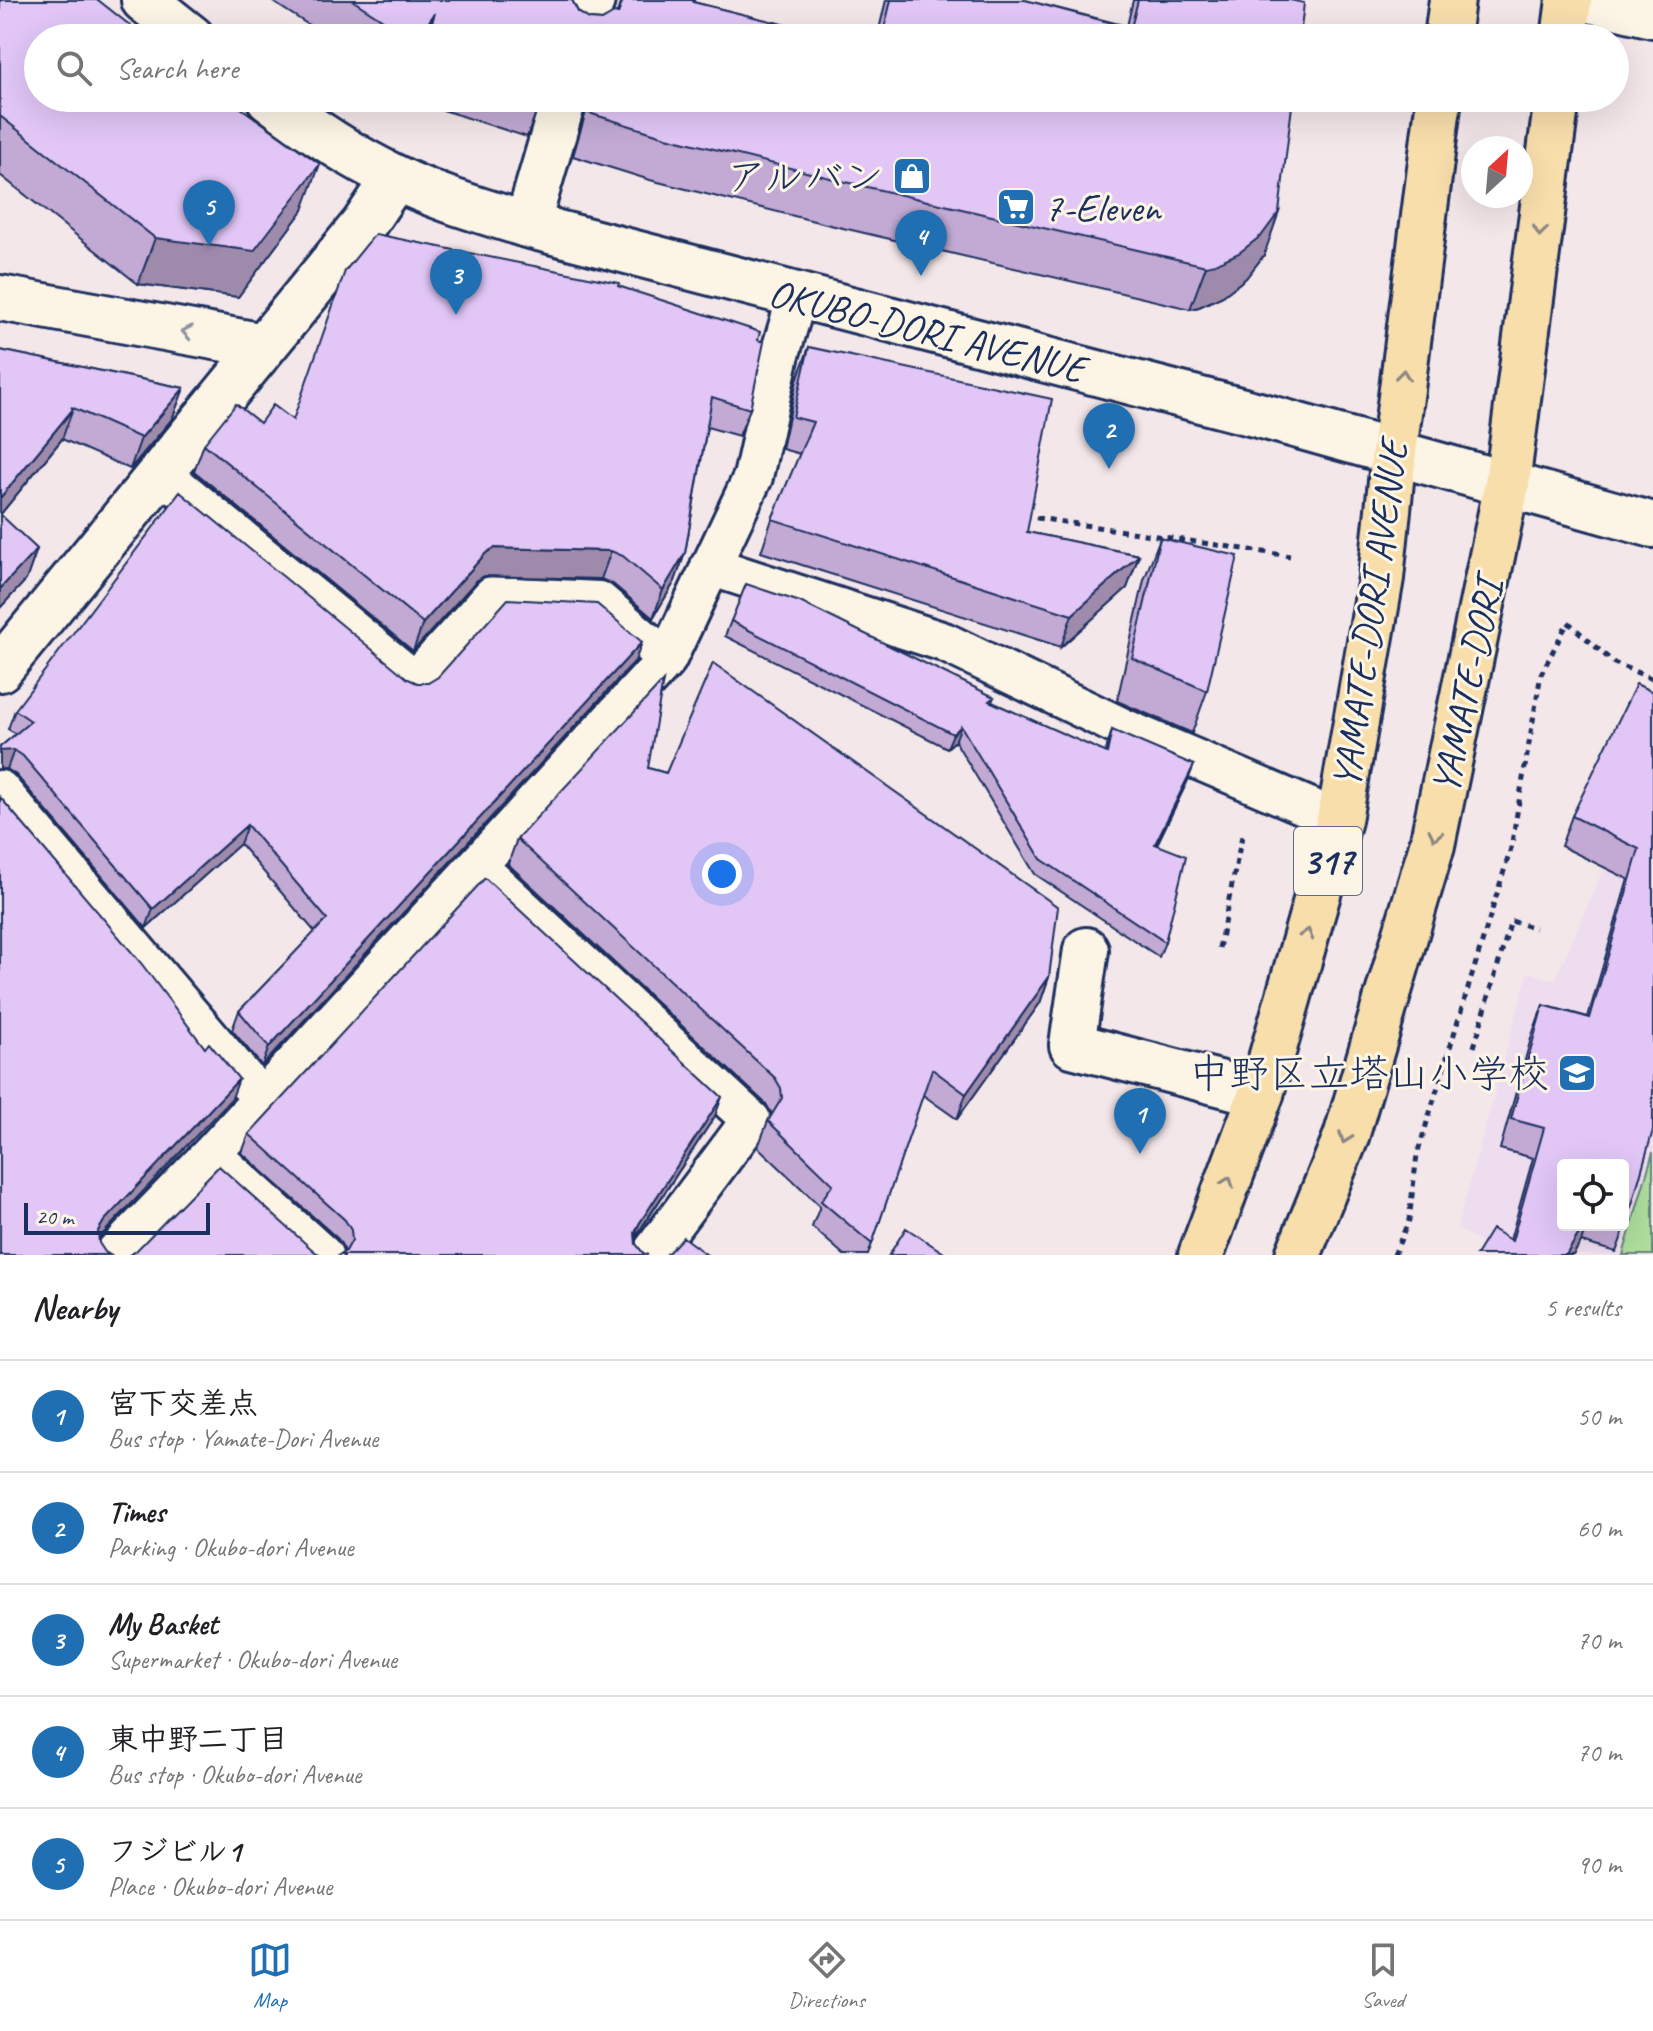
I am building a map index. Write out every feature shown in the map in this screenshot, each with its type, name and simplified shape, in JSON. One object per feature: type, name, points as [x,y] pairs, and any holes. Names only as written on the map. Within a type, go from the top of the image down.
[{"type":"main road","points":[[144,0],[174,24]]},
{"type":"main road","points":[[585,24],[592,0]]},
{"type":"main road","points":[[1449,24],[1452,0]]},
{"type":"main road","points":[[1566,24],[1569,0]]},
{"type":"main road","points":[[1591,0],[1653,15]]},
{"type":"main road","name":"OKUBO-DORI AVENUE","points":[[289,112],[335,145],[395,178],[527,225],[1394,452],[1653,525]]},
{"type":"main road","points":[[527,225],[560,112]]},
{"type":"main road","name":"YAMATE-DORI AVENUE","points":[[1201,1255],[1261,1094],[1339,820],[1381,578],[1437,112]]},
{"type":"main road","name":"YAMATE-DORI","points":[[1298,1255],[1346,1137],[1432,845],[1507,484],[1555,112]]},
{"type":"main road","points":[[0,669],[364,224],[395,178]]},
{"type":"main road","points":[[0,298],[264,346]]},
{"type":"main road","points":[[1086,950],[1072,1045],[1261,1094]]},
{"type":"lane","points":[[113,1255],[211,1154],[667,659],[753,477],[780,354],[797,297]]},
{"type":"lane","points":[[161,473],[415,681],[492,596],[599,601],[667,659]]},
{"type":"lane","points":[[710,566],[944,642],[1123,728],[1339,820]]},
{"type":"lane","points":[[0,790],[261,1098]]},
{"type":"lane","points":[[477,866],[751,1120],[650,1255]]},
{"type":"lane","points":[[211,1154],[323,1255]]},
{"type":"path","points":[[1014,515],[1290,556]]},
{"type":"path","points":[[1394,1255],[1409,1220],[1417,1155],[1511,848],[1541,674],[1568,622],[1614,663],[1653,679]]},
{"type":"path","points":[[1219,948],[1244,829]]},
{"type":"path","points":[[1474,1047],[1511,921],[1535,928]]},
{"type":"shaded area","name":"中野区立塔山小学校","points":[[1622,826],[1653,836],[1653,1255],[1502,1255],[1457,1228],[1528,972],[1555,980]]},
{"type":"green space","points":[[1653,1152],[1653,1255],[1623,1255]]},
{"type":"building","points":[[0,0],[98,0],[128,24],[24,24],[24,112],[247,112],[320,164],[254,251],[155,238],[0,116]]},
{"type":"building","points":[[352,0],[572,0],[578,12],[589,19],[602,20],[618,14],[623,0],[694,0],[782,24],[431,24],[435,13],[427,24],[389,24]]},
{"type":"building","points":[[891,0],[1025,0],[1116,24],[885,24]]},
{"type":"building","points":[[1138,0],[1290,0],[1304,3],[1302,24],[1132,24]]},
{"type":"building","points":[[1291,112],[1279,212],[1262,235],[1239,253],[1206,266],[846,182],[666,137],[589,113]]},
{"type":"building","points":[[375,234],[619,283],[618,286],[760,332],[758,340],[764,342],[750,409],[712,397],[685,553],[663,590],[623,556],[611,551],[494,548],[423,623],[204,444],[236,404],[260,423],[273,405],[293,420],[345,271]]},
{"type":"building","points":[[809,347],[1052,399],[1027,532],[1139,555],[1072,615],[772,519],[813,422],[793,417]]},
{"type":"building","points":[[0,350],[184,388],[141,438],[71,407],[73,409],[0,498]]},
{"type":"building","points":[[180,492],[408,679],[417,683],[428,683],[438,677],[508,599],[597,604],[642,642],[269,1047],[239,1011],[327,919],[247,825],[153,909],[23,756],[14,750],[0,751],[0,747],[31,721],[15,710]]},
{"type":"building","points":[[0,514],[37,549],[0,589]]},
{"type":"building","points":[[1160,538],[1238,556],[1207,691],[1132,658]]},
{"type":"building","points":[[746,584],[800,602],[994,697],[989,701],[1107,753],[1112,730],[1194,765],[1155,844],[1186,856],[1165,942],[1041,859],[961,726],[953,734],[731,621]]},
{"type":"building","points":[[713,663],[1058,907],[1049,977],[966,1094],[932,1069],[872,1244],[821,1201],[833,1184],[768,1121],[782,1098],[775,1078],[517,839],[663,681],[648,768],[666,773]]},
{"type":"building","points":[[1636,684],[1653,692],[1653,1130],[1629,1215],[1629,1159],[1557,1159],[1557,1231],[1580,1231],[1566,1255],[1476,1255],[1492,1229],[1512,1241],[1544,1128],[1511,1119],[1543,1005],[1590,1018],[1639,849],[1572,816]]},
{"type":"building","points":[[0,797],[141,963],[205,1048],[209,1043],[239,1079],[104,1221],[98,1231],[99,1243],[110,1255],[0,1255]]},
{"type":"building","points":[[485,878],[722,1097],[639,1224],[635,1233],[636,1244],[648,1255],[339,1255],[346,1251],[352,1240],[345,1220],[249,1134]]},
{"type":"building","points":[[219,1166],[315,1252],[321,1255],[129,1255]]},
{"type":"building","points":[[906,1228],[947,1255],[889,1255]]},
{"type":"building","points":[[683,1237],[707,1255],[666,1255]]},
{"type":"place","name":"アルバン","points":[[912,176]]},
{"type":"place","name":"7-Eleven","points":[[1016,207]]},
{"type":"place","name":"フジビル1","points":[[209,246]]},
{"type":"place","name":"東中野二丁目","points":[[921,276]]},
{"type":"place","name":"My Basket","points":[[456,315]]},
{"type":"place","name":"Times","points":[[1109,469]]},
{"type":"place","name":"中野区立塔山小学校","points":[[1577,1073]]},
{"type":"place","name":"宮下交差点","points":[[1140,1154]]}]
